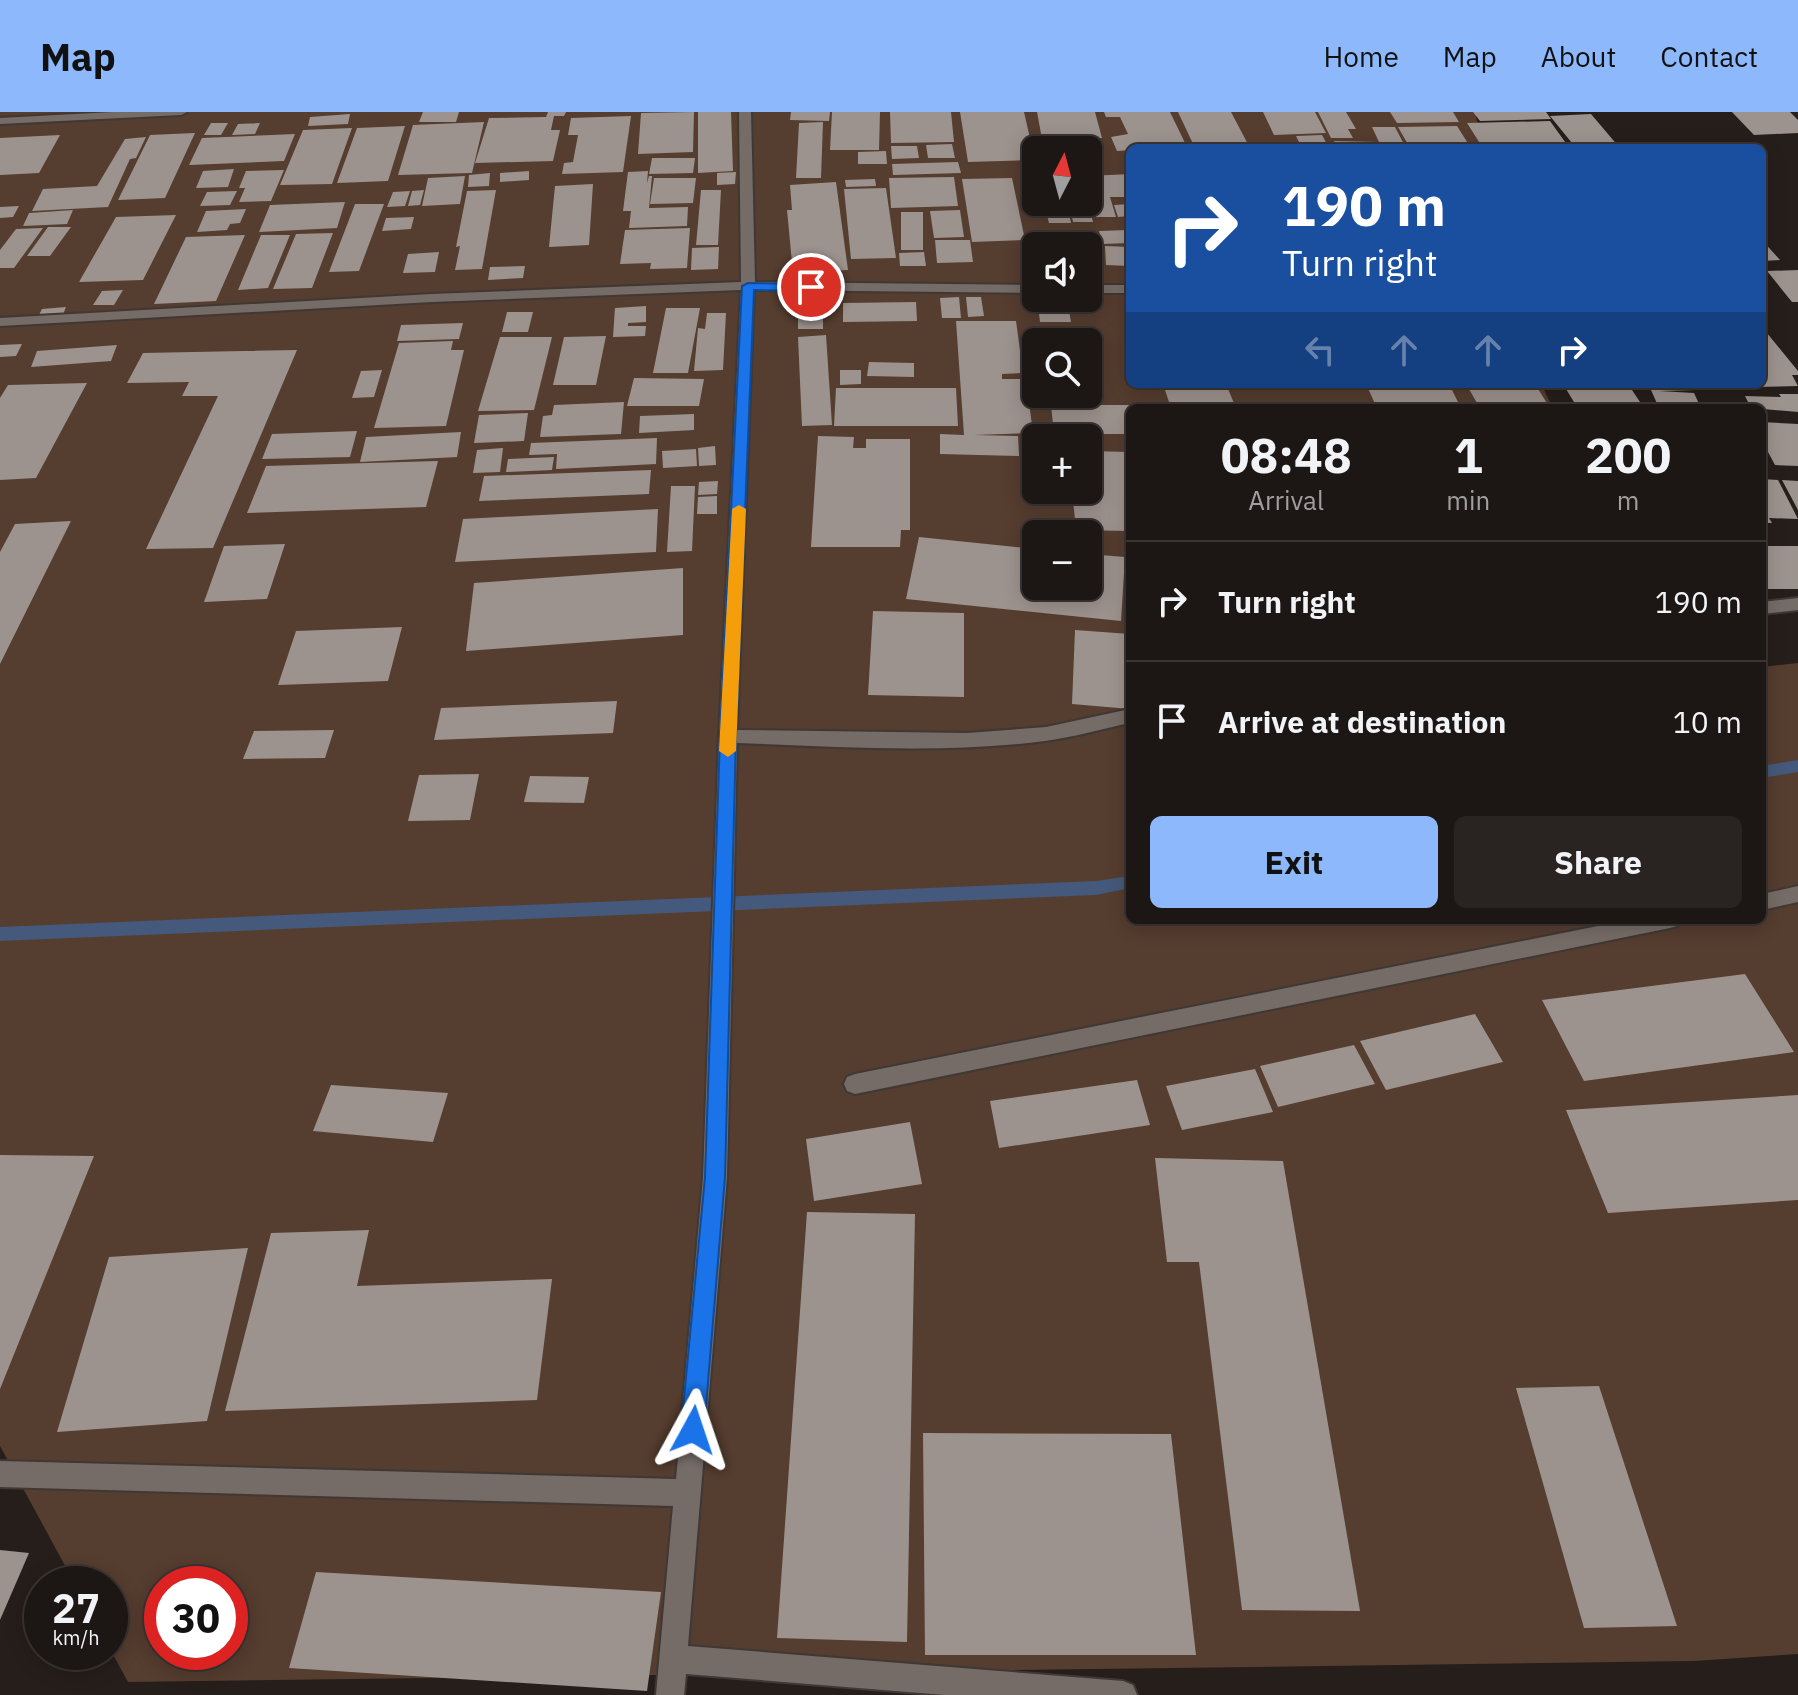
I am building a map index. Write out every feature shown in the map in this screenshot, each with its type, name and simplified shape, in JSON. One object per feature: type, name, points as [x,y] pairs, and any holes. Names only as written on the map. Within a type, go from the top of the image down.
[{"type":"street","points":[[0,121],[181,112]]},
{"type":"street","points":[[670,1695],[715,1177],[728,745],[748,286],[745,112]]},
{"type":"street","points":[[0,322],[432,298],[748,286],[1022,289]]},
{"type":"street","points":[[1102,289],[1126,289]]},
{"type":"street","points":[[1766,608],[1798,604]]},
{"type":"street","points":[[728,745],[961,739],[1047,733],[1126,717]]},
{"type":"street","points":[[1766,901],[1798,894]]},
{"type":"street","points":[[855,1084],[1650,924]]},
{"type":"street","points":[[0,1474],[687,1493]]},
{"type":"street","points":[[674,1659],[1123,1695]]},
{"type":"shaded area","points":[[0,112],[1475,112],[1482,144],[1126,144],[1126,388],[1543,388],[1551,404],[1126,404],[1126,924],[1766,924],[1766,667],[1798,663],[1798,1654],[1694,1661],[128,1682],[121,1670],[128,1670],[128,1566],[65,1566],[0,1446]]},
{"type":"building","points":[[423,112],[459,112],[456,122],[419,122]]},
{"type":"building","points":[[548,112],[566,112],[564,116],[554,116],[551,130],[560,130],[553,161],[475,163],[489,118],[546,117]]},
{"type":"building","points":[[694,112],[693,152],[638,154],[641,113]]},
{"type":"building","points":[[698,112],[731,112],[733,171],[698,173]]},
{"type":"building","points":[[791,112],[830,112],[829,121],[790,120]]},
{"type":"building","points":[[832,112],[880,112],[879,150],[830,150]]},
{"type":"building","points":[[890,112],[951,112],[954,142],[891,143]]},
{"type":"building","points":[[960,112],[1024,112],[1030,136],[1022,136],[1022,160],[968,162]]},
{"type":"building","points":[[1037,112],[1095,112],[1101,136],[1041,136]]},
{"type":"building","points":[[1104,112],[1170,112],[1186,144],[1126,144],[1126,150],[1117,151],[1111,137],[1128,134],[1120,117],[1106,117]]},
{"type":"building","points":[[1178,112],[1231,112],[1248,144],[1193,144]]},
{"type":"building","points":[[1263,112],[1315,112],[1326,133],[1274,135]]},
{"type":"building","points":[[1318,112],[1346,112],[1356,129],[1348,129],[1353,138],[1331,138]]},
{"type":"building","points":[[1390,112],[1453,112],[1459,122],[1397,123]]},
{"type":"building","points":[[1473,112],[1546,112],[1551,119],[1480,121]]},
{"type":"building","points":[[1732,112],[1790,112],[1798,120],[1798,133],[1754,135]]},
{"type":"building","points":[[350,114],[348,124],[308,126],[310,117]]},
{"type":"building","points":[[1591,114],[1616,144],[1573,144],[1550,116]]},
{"type":"building","points":[[631,116],[623,172],[562,174],[564,163],[573,162],[578,135],[568,135],[571,118]]},
{"type":"building","points":[[1550,121],[1567,144],[1480,144],[1467,123]]},
{"type":"building","points":[[484,122],[472,173],[398,175],[413,125]]},
{"type":"building","points":[[823,122],[821,178],[796,178],[799,123]]},
{"type":"building","points":[[211,123],[228,123],[221,135],[204,135]]},
{"type":"building","points":[[260,123],[255,134],[232,135],[238,124]]},
{"type":"building","points":[[405,126],[388,181],[337,183],[357,128]]},
{"type":"building","points":[[1457,126],[1468,144],[1408,144],[1398,127]]},
{"type":"building","points":[[1372,127],[1395,127],[1404,144],[1335,144],[1334,141],[1379,142]]},
{"type":"building","points":[[352,128],[332,184],[280,185],[303,130]]},
{"type":"building","points":[[195,133],[165,198],[118,200],[150,135]]},
{"type":"building","points":[[295,134],[284,161],[189,165],[202,138]]},
{"type":"building","points":[[60,135],[39,173],[0,175],[0,138]]},
{"type":"building","points":[[1322,135],[1327,144],[1300,144],[1296,136]]},
{"type":"building","points":[[146,137],[136,158],[130,159],[108,207],[32,211],[43,189],[97,186],[125,139]]},
{"type":"building","points":[[952,144],[955,158],[928,158],[926,145]]},
{"type":"building","points":[[891,146],[917,146],[919,158],[892,159]]},
{"type":"building","points":[[886,151],[887,164],[858,164],[858,152]]},
{"type":"building","points":[[652,158],[695,158],[693,173],[649,174]]},
{"type":"building","points":[[958,162],[961,173],[893,175],[892,164]]},
{"type":"building","points":[[234,169],[228,187],[196,188],[203,171]]},
{"type":"building","points":[[284,170],[271,201],[239,202],[245,188],[239,188],[246,171]]},
{"type":"building","points":[[529,171],[529,180],[500,182],[500,173]]},
{"type":"building","points":[[648,171],[647,183],[649,176],[652,176],[649,208],[688,207],[687,226],[629,228],[631,211],[623,211],[628,172]]},
{"type":"building","points":[[736,172],[735,184],[717,185],[717,173]]},
{"type":"building","points":[[490,173],[489,186],[468,187],[469,175]]},
{"type":"building","points":[[1126,174],[1126,197],[1110,197],[1116,217],[1096,217],[1102,216],[1102,175]]},
{"type":"building","points":[[465,176],[460,204],[422,206],[428,178]]},
{"type":"building","points":[[954,177],[958,206],[891,208],[889,178]]},
{"type":"building","points":[[654,178],[696,178],[693,203],[650,204]]},
{"type":"building","points":[[1012,178],[1023,232],[1022,240],[972,242],[962,179]]},
{"type":"building","points":[[875,179],[876,186],[846,187],[845,180]]},
{"type":"building","points":[[836,182],[848,270],[793,273],[787,210],[792,210],[790,185]]},
{"type":"building","points":[[593,184],[589,245],[549,247],[555,186]]},
{"type":"building","points":[[886,188],[896,258],[851,259],[844,189]]},
{"type":"building","points":[[424,190],[420,205],[408,206],[412,191]]},
{"type":"building","points":[[496,190],[482,269],[455,270],[460,246],[456,247],[467,191]]},
{"type":"building","points":[[701,190],[721,190],[718,245],[696,245]]},
{"type":"building","points":[[237,191],[230,205],[200,206],[207,192]]},
{"type":"building","points":[[410,191],[405,206],[387,207],[393,192]]},
{"type":"building","points":[[345,202],[337,228],[259,232],[270,205]]},
{"type":"building","points":[[355,204],[384,204],[359,271],[329,272]]},
{"type":"building","points":[[1126,204],[1126,216],[1118,217],[1114,205]]},
{"type":"building","points":[[19,206],[13,217],[0,218],[0,207]]},
{"type":"building","points":[[246,209],[240,223],[230,224],[227,230],[197,232],[206,211]]},
{"type":"building","points":[[73,210],[67,224],[23,226],[29,213]]},
{"type":"building","points":[[960,210],[964,237],[934,238],[930,211]]},
{"type":"building","points":[[901,212],[923,212],[923,250],[901,250]]},
{"type":"building","points":[[176,215],[143,280],[79,282],[116,217]]},
{"type":"building","points":[[1047,216],[1070,216],[1071,223],[1049,223]]},
{"type":"building","points":[[1072,216],[1091,216],[1093,222],[1073,222]]},
{"type":"building","points":[[414,217],[411,229],[382,231],[386,218]]},
{"type":"building","points":[[48,227],[71,227],[50,256],[27,256]]},
{"type":"building","points":[[43,228],[14,268],[0,268],[0,250],[16,229]]},
{"type":"building","points":[[690,228],[687,268],[650,269],[651,263],[620,264],[625,230]]},
{"type":"building","points":[[1126,230],[1126,243],[1102,244],[1102,232],[1099,232]]},
{"type":"building","points":[[333,233],[312,288],[273,289],[296,234]]},
{"type":"building","points":[[245,235],[216,301],[154,304],[186,237]]},
{"type":"building","points":[[261,235],[290,235],[268,288],[238,290]]},
{"type":"building","points":[[935,240],[970,240],[973,262],[937,263]]},
{"type":"building","points":[[1766,244],[1780,260],[1766,261]]},
{"type":"building","points":[[1105,246],[1126,247],[1126,266],[1106,265]]},
{"type":"building","points":[[719,247],[718,269],[691,270],[692,248]]},
{"type":"building","points":[[439,252],[435,272],[403,273],[408,254]]},
{"type":"building","points":[[924,252],[926,266],[900,266],[899,253]]},
{"type":"building","points":[[525,266],[523,278],[488,280],[490,267]]},
{"type":"building","points":[[1798,270],[1798,302],[1792,302],[1767,271]]},
{"type":"building","points":[[123,290],[114,305],[93,305],[102,291]]},
{"type":"building","points":[[959,297],[961,318],[942,318],[940,298]]},
{"type":"building","points":[[966,297],[981,297],[984,316],[968,317]]},
{"type":"building","points":[[916,302],[917,321],[843,322],[843,303]]},
{"type":"building","points":[[823,303],[823,329],[798,329],[798,304]]},
{"type":"building","points":[[646,306],[646,322],[628,323],[628,326],[646,326],[645,336],[613,337],[615,308]]},
{"type":"building","points":[[66,307],[62,317],[37,319],[42,309]]},
{"type":"building","points":[[666,308],[700,308],[688,373],[653,373]]},
{"type":"building","points":[[507,312],[533,312],[528,332],[502,332]]},
{"type":"building","points":[[1039,312],[1069,312],[1071,322],[1040,322]]},
{"type":"building","points":[[707,313],[726,313],[723,370],[694,371],[698,328],[705,329]]},
{"type":"building","points":[[956,321],[1016,321],[1022,373],[1002,374],[1002,379],[1022,379],[1022,408],[1030,408],[1032,424],[1022,424],[1022,433],[974,435],[1018,436],[1019,456],[940,454],[940,434],[964,435]]},
{"type":"building","points":[[463,323],[459,339],[397,341],[401,325]]},
{"type":"building","points":[[1766,332],[1798,371],[1798,375],[1792,375],[1798,386],[1766,387]]},
{"type":"building","points":[[826,335],[832,425],[802,426],[798,337]]},
{"type":"building","points":[[606,336],[596,385],[553,385],[564,337]]},
{"type":"building","points":[[500,337],[552,337],[534,410],[478,411]]},
{"type":"building","points":[[453,341],[451,350],[464,350],[446,426],[374,428],[399,343]]},
{"type":"building","points":[[22,344],[16,356],[0,357],[0,345]]},
{"type":"building","points":[[117,345],[111,361],[31,367],[37,351]]},
{"type":"building","points":[[297,350],[213,548],[146,549],[218,396],[182,396],[189,382],[127,383],[143,353]]},
{"type":"building","points":[[869,362],[914,363],[914,377],[867,376]]},
{"type":"building","points":[[382,370],[374,397],[352,398],[361,371]]},
{"type":"building","points":[[840,370],[861,370],[861,384],[840,385]]},
{"type":"building","points":[[634,378],[704,379],[699,406],[627,406]]},
{"type":"building","points":[[87,383],[36,478],[0,480],[0,398],[8,385]]},
{"type":"building","points":[[836,388],[956,388],[958,426],[834,426]]},
{"type":"building","points":[[1164,388],[1228,388],[1234,404],[1170,404]]},
{"type":"building","points":[[1368,388],[1451,388],[1459,404],[1375,404]]},
{"type":"building","points":[[1468,388],[1538,388],[1548,404],[1478,404]]},
{"type":"building","points":[[1565,388],[1631,388],[1641,404],[1575,404]]},
{"type":"building","points":[[1694,388],[1695,390],[1659,391],[1694,393],[1699,404],[1657,404],[1651,390],[1647,390]]},
{"type":"building","points":[[1779,394],[1798,394],[1798,412],[1766,409],[1766,404],[1749,404],[1745,396],[1781,397]]},
{"type":"building","points":[[624,402],[621,434],[540,437],[543,416],[552,415],[554,405]]},
{"type":"building","points":[[1126,405],[1126,434],[1102,434],[1102,424],[1053,424],[1051,408]]},
{"type":"building","points":[[528,413],[524,441],[474,443],[479,415]]},
{"type":"building","points":[[694,414],[694,430],[639,433],[640,416]]},
{"type":"building","points":[[1766,422],[1798,424],[1798,466],[1775,465],[1766,448]]},
{"type":"building","points":[[357,431],[350,457],[262,459],[272,434]]},
{"type":"building","points":[[461,432],[457,457],[360,462],[366,437]]},
{"type":"building","points":[[818,436],[854,437],[853,448],[866,448],[866,439],[910,439],[910,530],[901,530],[900,547],[811,547]]},
{"type":"building","points":[[657,438],[656,464],[556,469],[557,454],[529,455],[531,443]]},
{"type":"building","points":[[715,446],[716,465],[699,466],[698,448]]},
{"type":"building","points":[[503,448],[500,472],[473,473],[477,450]]},
{"type":"building","points":[[696,449],[697,466],[663,468],[662,451]]},
{"type":"building","points":[[1102,451],[1126,452],[1126,531],[1102,530],[1102,520],[1075,520],[1073,504],[1102,504]]},
{"type":"building","points":[[554,457],[552,470],[506,472],[508,459]]},
{"type":"building","points":[[438,461],[426,507],[247,513],[266,466]]},
{"type":"building","points":[[651,470],[649,494],[479,501],[484,476]]},
{"type":"building","points":[[1766,479],[1778,480],[1798,519],[1769,518],[1772,523],[1766,523]]},
{"type":"building","points":[[1782,480],[1798,481],[1798,510]]},
{"type":"building","points":[[718,481],[717,494],[698,495],[699,482]]},
{"type":"building","points":[[671,486],[695,486],[692,551],[667,552]]},
{"type":"building","points":[[717,496],[717,514],[697,514],[698,497]]},
{"type":"building","points":[[658,509],[656,552],[455,562],[463,519]]},
{"type":"building","points":[[71,521],[0,664],[0,552],[15,524]]},
{"type":"building","points":[[919,537],[1022,548],[1022,600],[1102,600],[1102,555],[1125,557],[1121,621],[906,599]]},
{"type":"building","points":[[285,544],[267,599],[204,602],[224,546]]},
{"type":"building","points":[[1766,546],[1798,546],[1798,589],[1766,589]]},
{"type":"building","points":[[683,568],[683,635],[466,651],[474,583]]},
{"type":"building","points":[[873,611],[964,613],[964,697],[868,695]]},
{"type":"building","points":[[402,627],[388,681],[278,685],[296,631]]},
{"type":"building","points":[[1075,630],[1126,634],[1126,709],[1072,704]]},
{"type":"building","points":[[617,701],[613,733],[434,740],[441,708]]},
{"type":"building","points":[[334,730],[325,758],[243,759],[254,731]]},
{"type":"building","points":[[479,774],[470,820],[408,821],[419,775]]},
{"type":"building","points":[[530,776],[589,777],[584,803],[524,802]]},
{"type":"building","points":[[1745,974],[1794,1052],[1584,1081],[1542,1000]]},
{"type":"building","points":[[1475,1014],[1503,1062],[1386,1090],[1360,1041]]},
{"type":"building","points":[[1354,1045],[1375,1084],[1278,1107],[1260,1066]]},
{"type":"building","points":[[1255,1069],[1273,1112],[1182,1130],[1166,1086]]},
{"type":"building","points":[[1137,1080],[1150,1125],[999,1148],[990,1101]]},
{"type":"building","points":[[331,1085],[448,1093],[433,1142],[313,1131]]},
{"type":"building","points":[[1798,1095],[1798,1200],[1608,1213],[1566,1110]]},
{"type":"building","points":[[910,1122],[922,1184],[814,1201],[806,1139]]},
{"type":"building","points":[[0,1155],[94,1156],[0,1389]]},
{"type":"building","points":[[1155,1158],[1283,1161],[1360,1611],[1242,1610],[1199,1262],[1167,1262]]},
{"type":"building","points":[[807,1212],[915,1214],[907,1642],[777,1638]]},
{"type":"building","points":[[369,1230],[357,1286],[552,1279],[537,1400],[225,1411],[271,1233]]},
{"type":"building","points":[[248,1248],[207,1421],[57,1432],[109,1257]]},
{"type":"building","points":[[1599,1386],[1677,1626],[1584,1628],[1516,1388]]},
{"type":"building","points":[[923,1433],[1171,1434],[1196,1655],[925,1655]]},
{"type":"building","points":[[0,1550],[29,1553],[0,1620]]},
{"type":"building","points":[[316,1572],[661,1592],[647,1691],[289,1668]]},
{"type":"waterway","points":[[1766,771],[1798,766]]},
{"type":"waterway","points":[[0,934],[1096,888],[1126,883]]},
{"type":"slow traffic","points":[[728,751],[739,509]]},
{"type":"route","points":[[693,1430],[715,1177],[728,736],[748,286],[811,287]]}]
